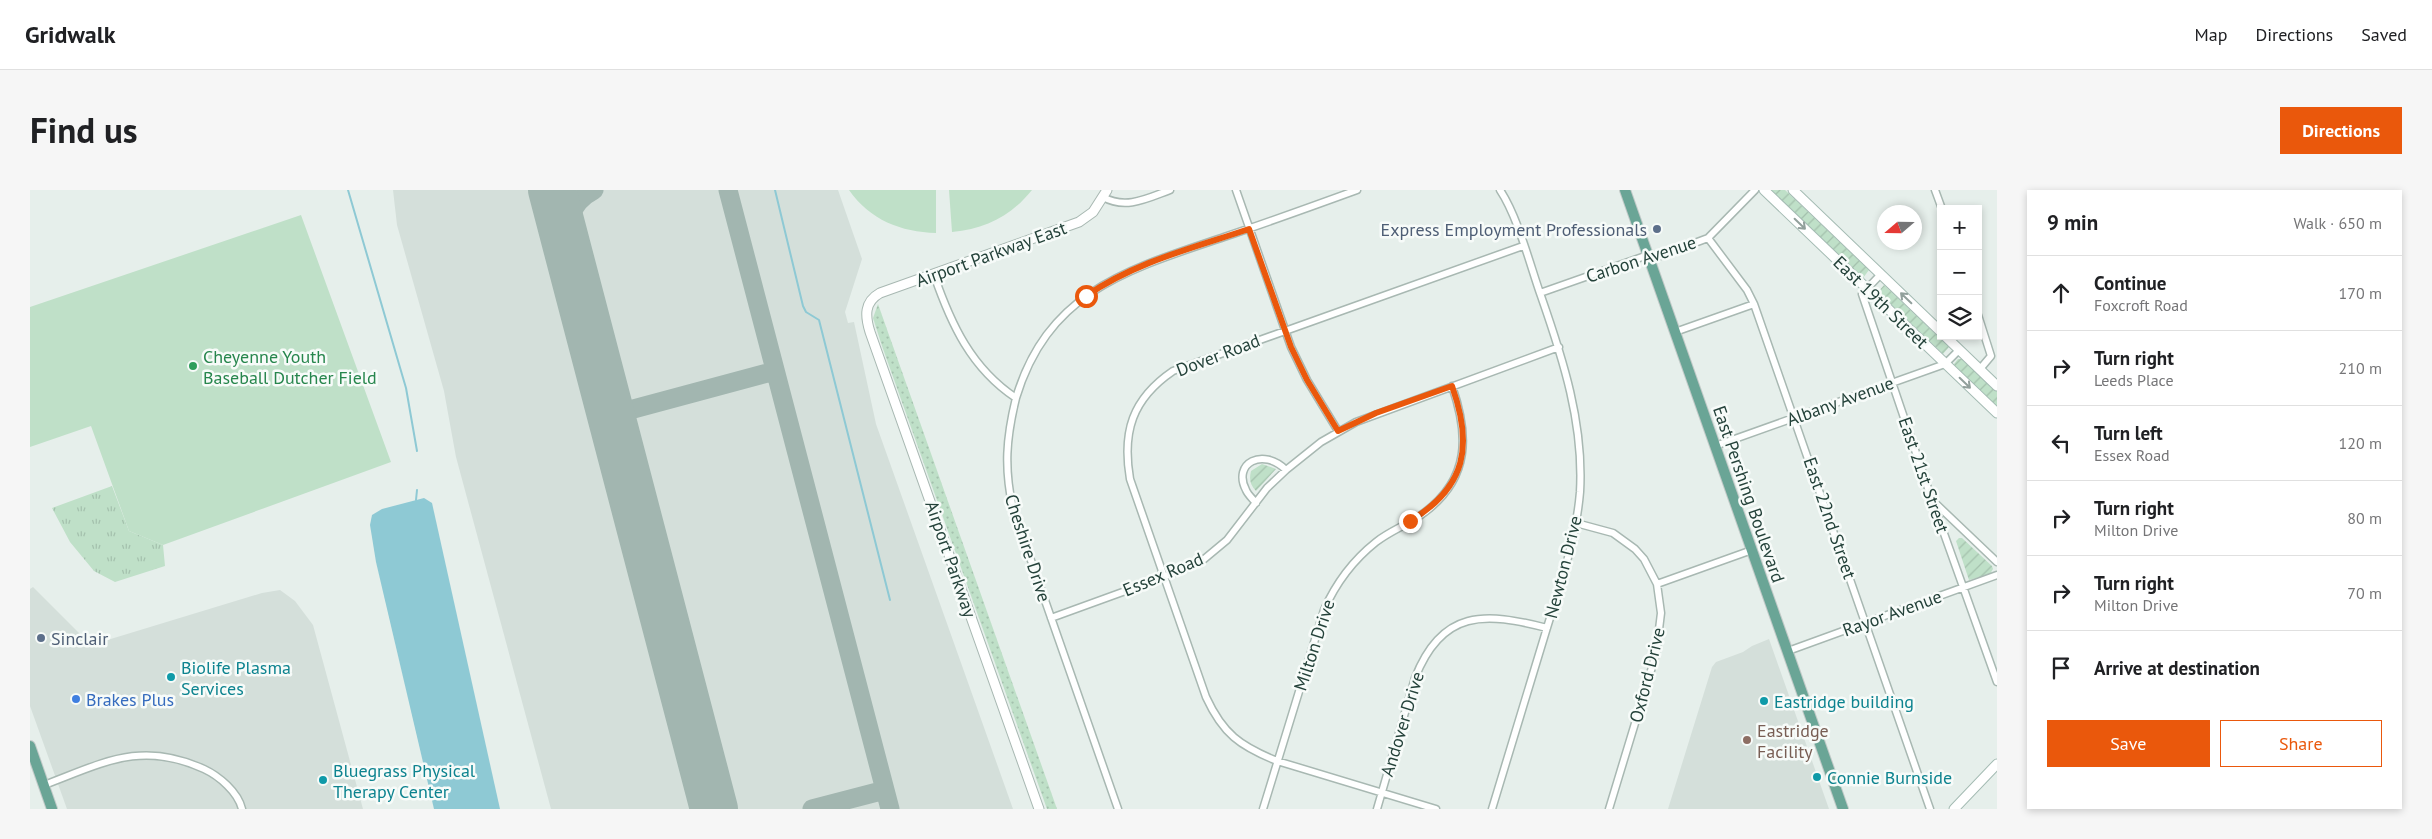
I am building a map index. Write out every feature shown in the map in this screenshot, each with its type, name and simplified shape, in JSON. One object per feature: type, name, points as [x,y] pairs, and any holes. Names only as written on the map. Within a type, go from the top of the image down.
[{"type":"main road","name":"East Pershing Boulevard","points":[[1625,190],[1843,809]]},
{"type":"main road","points":[[30,746],[52,809]]},
{"type":"street","points":[[1105,193],[1111,201],[1130,204],[1170,190]]},
{"type":"street","points":[[1236,190],[1285,331],[1307,380],[1338,431]]},
{"type":"street","name":"Cheshire Drive","points":[[1118,809],[1019,531],[1008,484],[1008,434],[1021,380],[1043,340],[1069,310],[1086,296],[1122,273],[1357,190]]},
{"type":"street","name":"Newton Drive","points":[[1492,809],[1571,549],[1580,490],[1577,425],[1559,347],[1523,246],[1500,190]]},
{"type":"street","name":"Carbon Avenue","points":[[1540,293],[1648,255],[1660,256],[1708,238],[1755,190]]},
{"type":"street","name":"East 19th Street","points":[[1764,190],[1997,413]]},
{"type":"street","name":"East 19th Street","points":[[1793,190],[1937,328]]},
{"type":"street","points":[[1935,190],[1941,205]]},
{"type":"street","name":"Airport Parkway East","points":[[867,308],[880,293],[1074,224],[1093,212],[1105,193]]},
{"type":"street","name":"East 22nd Street","points":[[1708,238],[1748,290],[1754,304],[1930,809]]},
{"type":"street","name":"Dover Road","points":[[1436,809],[1277,761],[1240,743],[1226,732],[1216,718],[1206,697],[1130,479],[1126,454],[1129,430],[1135,411],[1158,381],[1173,371],[1523,246]]},
{"type":"street","points":[[1867,288],[1881,274]]},
{"type":"street","points":[[934,275],[959,337],[972,357],[998,386],[1016,398]]},
{"type":"street","name":"East 21st Street","points":[[1867,288],[1862,294],[1932,500],[1997,682]]},
{"type":"street","points":[[1675,332],[1754,304]]},
{"type":"street","name":"Airport Parkway","points":[[867,308],[866,318],[870,332],[1039,809]]},
{"type":"street","points":[[1980,369],[1990,356],[1982,329]]},
{"type":"street","name":"East 19th Street","points":[[1950,340],[1997,385]]},
{"type":"street","name":"Essex Road","points":[[1051,618],[1187,568],[1214,552],[1227,540],[1256,503],[1286,470],[1320,442],[1338,431],[1376,413],[1559,347]]},
{"type":"street","name":"Albany Avenue","points":[[1715,446],[1945,364],[1959,350]]},
{"type":"street","name":"Milton Drive","points":[[1263,809],[1324,610],[1332,591],[1352,564],[1364,552],[1378,540],[1424,513],[1444,494],[1452,483],[1462,455],[1464,437],[1463,421],[1452,386]]},
{"type":"street","points":[[1256,503],[1246,490],[1243,480],[1244,471],[1248,464],[1258,459],[1268,458],[1277,461],[1286,470]]},
{"type":"street","points":[[1932,500],[1997,562]]},
{"type":"street","name":"Oxford Drive","points":[[1576,523],[1613,533],[1625,540],[1644,559],[1657,584],[1661,613],[1660,640],[1609,809]]},
{"type":"street","points":[[1657,584],[1752,550]]},
{"type":"street","name":"Rayor Avenue","points":[[1788,651],[1997,575]]},
{"type":"street","name":"Andover Drive","points":[[1376,809],[1420,664],[1436,641],[1460,624],[1487,617],[1504,617],[1547,628]]},
{"type":"street","points":[[44,785],[116,758],[145,754],[158,755],[190,762],[218,775],[241,803],[242,809]]},
{"type":"street","points":[[1954,809],[1997,764]]},
{"type":"shaded area","points":[[393,190],[838,190],[862,259],[845,312],[848,323],[854,322],[876,424],[1013,809],[551,809],[456,457],[444,391],[397,225]]},
{"type":"shaded area","points":[[33,587],[91,645],[262,593],[280,590],[295,601],[313,625],[363,809],[67,809],[30,706],[30,589]]},
{"type":"shaded area","name":"Eastridge Facility","points":[[1769,639],[1829,809],[1668,809],[1712,667],[1716,662],[1743,652]]},
{"type":"green space","points":[[849,190],[936,190],[936,233],[911,230],[887,222],[867,209]]},
{"type":"green space","points":[[949,190],[1032,190],[1015,207],[997,220],[976,228],[952,232]]},
{"type":"green space","points":[[1771,190],[1785,190],[1869,270],[1863,278]]},
{"type":"green space","name":"Cheyenne Youth Baseball Dutcher Field","points":[[301,215],[391,462],[163,545],[129,531],[91,426],[30,447],[30,307]]},
{"type":"green space","points":[[1884,285],[1937,336],[1937,340],[1942,340],[1949,347],[1943,354],[1878,292]]},
{"type":"green space","points":[[878,304],[1057,809],[1047,809],[882,346],[873,318]]},
{"type":"green space","points":[[1958,359],[1962,359],[1997,391],[1997,408],[1955,368],[1954,364]]},
{"type":"green space","points":[[1262,464],[1276,469],[1256,491],[1250,482],[1251,471]]},
{"type":"green space","points":[[112,486],[129,531],[163,545],[165,566],[115,582],[94,571],[70,542],[52,508]]},
{"type":"green space","points":[[1962,538],[1992,566],[1993,569],[1990,574],[1969,580],[1956,541]]},
{"type":"water","points":[[424,498],[432,503],[500,809],[434,809],[376,562],[370,525],[372,515],[382,509]]},
{"type":"waterway","points":[[348,190],[406,388],[417,451]]},
{"type":"waterway","points":[[775,190],[803,306],[806,312],[819,320],[890,600]]},
{"type":"waterway","points":[[416,500],[417,490]]},
{"type":"taxiway","points":[[569,255],[567,235],[573,210],[578,202],[594,190]]},
{"type":"taxiway","points":[[728,190],[890,809]]},
{"type":"taxiway","points":[[617,439],[617,423],[626,411],[775,371]]},
{"type":"taxiway","points":[[708,787],[723,809]]},
{"type":"taxiway","points":[[812,809],[885,790]]},
{"type":"runway","points":[[552,190],[714,809]]},
{"type":"place","name":"Express Employment Professionals","points":[[1657,229]]},
{"type":"place","name":"Cheyenne Youth Baseball Dutcher Field","points":[[193,366]]},
{"type":"place","name":"Sinclair","points":[[41,638]]},
{"type":"place","name":"Biolife Plasma Services","points":[[171,677]]},
{"type":"place","name":"Brakes Plus","points":[[76,699]]},
{"type":"place","name":"Eastridge building","points":[[1764,701]]},
{"type":"place","name":"Eastridge Facility","points":[[1747,740]]},
{"type":"place","name":"Connie Burnside","points":[[1817,777]]},
{"type":"place","name":"Bluegrass Physical Therapy Center","points":[[323,780]]},
{"type":"route","points":[[1086,296],[1122,273],[1249,229],[1291,347],[1307,380],[1338,431],[1376,413],[1452,386],[1463,421],[1464,437],[1458,469],[1452,483],[1444,494],[1424,513],[1410,521]]}]
